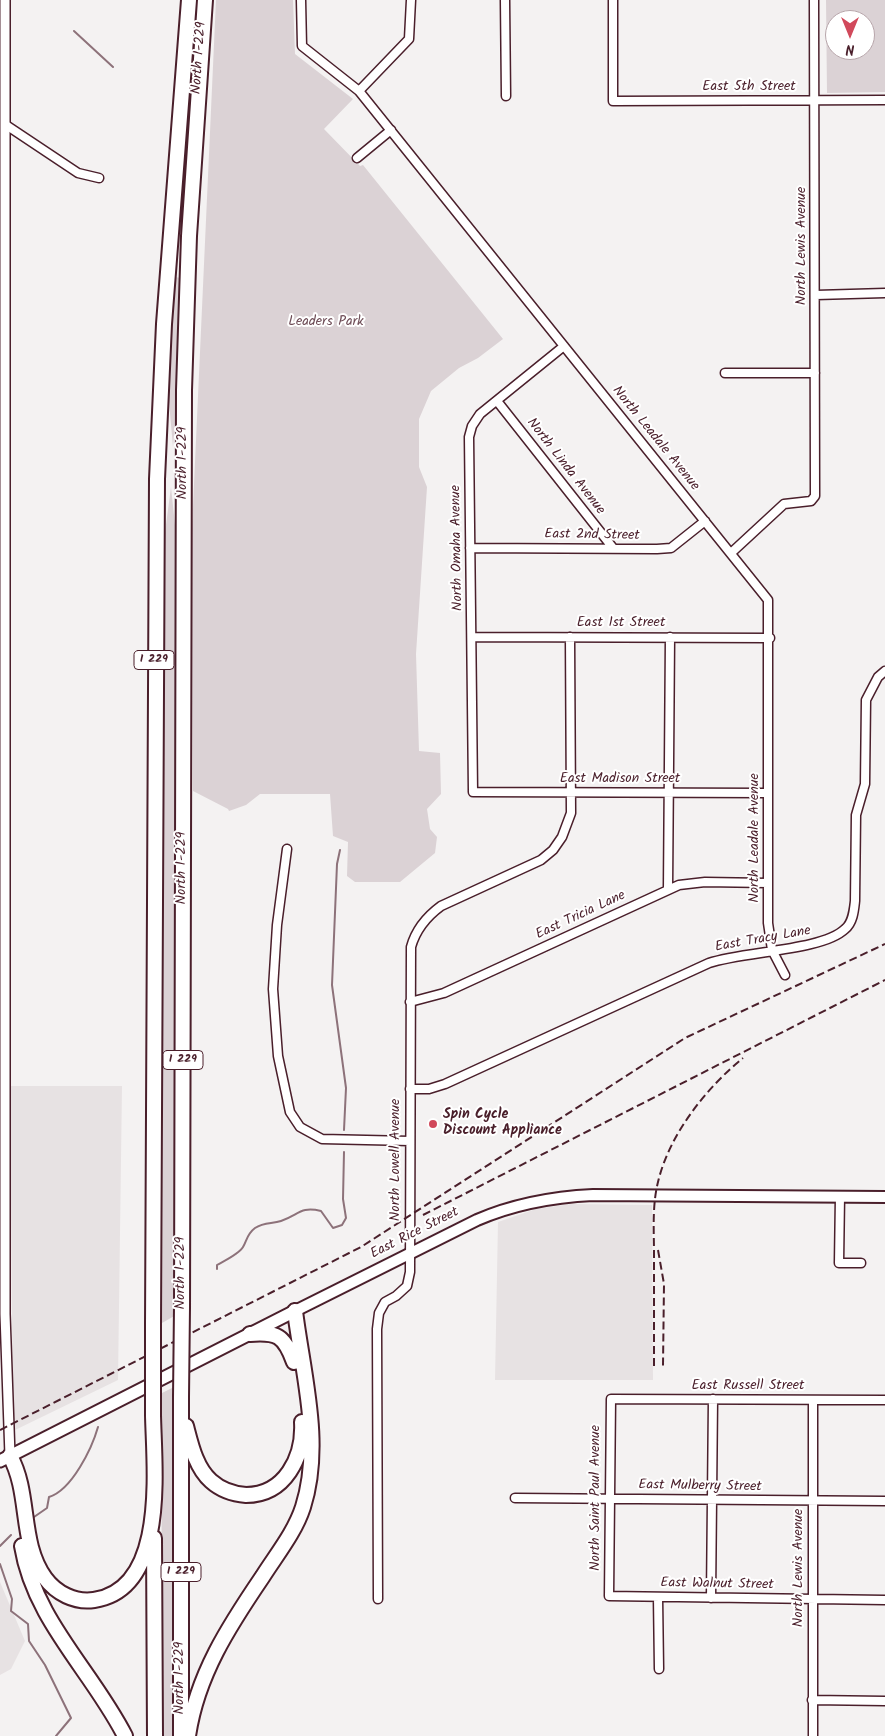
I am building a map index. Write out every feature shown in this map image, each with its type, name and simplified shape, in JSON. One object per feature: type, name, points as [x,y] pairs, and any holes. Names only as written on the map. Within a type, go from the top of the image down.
[{"type":"highway","name":"North I-229","points":[[155,1736],[153,1322],[157,479],[167,284],[190,0]]},
{"type":"highway","name":"North I-229","points":[[181,1736],[184,390],[189,236],[205,0]]},
{"type":"highway","points":[[181,1402],[192,1448],[203,1472],[211,1481],[229,1492],[241,1494],[262,1493],[276,1486],[286,1477],[300,1451],[303,1425],[294,1362],[292,1313]]},
{"type":"highway","points":[[188,1736],[200,1686],[214,1655],[296,1522],[308,1488],[311,1473],[311,1442],[292,1313]]},
{"type":"highway","points":[[250,1334],[269,1333],[280,1337],[288,1346],[294,1362]]},
{"type":"highway","points":[[5,1458],[20,1480],[28,1539],[37,1564],[46,1580],[60,1593],[83,1600],[100,1599],[113,1595],[136,1573],[147,1547],[154,1475]]},
{"type":"highway","points":[[5,1458],[23,1550],[34,1589],[51,1623],[104,1698],[124,1736]]},
{"type":"main road","name":"East Rice Street","points":[[5,1458],[492,1213],[544,1199],[593,1195],[885,1197]]},
{"type":"street","points":[[5,0],[6,125],[3,189],[5,1458]]},
{"type":"street","name":"North Leadale Avenue","points":[[301,0],[302,46],[360,91],[768,600],[770,638],[768,924],[772,950],[785,975]]},
{"type":"street","points":[[360,91],[409,39],[411,0]]},
{"type":"street","points":[[505,0],[506,96]]},
{"type":"street","name":"East 5th Street","points":[[613,0],[613,101],[885,100]]},
{"type":"street","name":"North Lewis Avenue","points":[[731,553],[780,506],[812,501],[815,492],[814,0]]},
{"type":"street","points":[[6,125],[78,173],[99,178]]},
{"type":"street","points":[[357,158],[391,130]]},
{"type":"street","points":[[816,295],[885,293]]},
{"type":"street","name":"North Omaha Avenue","points":[[473,792],[469,437],[472,426],[480,414],[564,346]]},
{"type":"street","points":[[724,373],[814,373]]},
{"type":"street","name":"North Linda Avenue","points":[[497,401],[613,548]]},
{"type":"street","name":"East 2nd Street","points":[[470,548],[671,548],[705,521]]},
{"type":"street","name":"East 1st Street","points":[[472,637],[770,638]]},
{"type":"street","points":[[570,637],[572,793]]},
{"type":"street","points":[[668,889],[670,637]]},
{"type":"street","name":"East Tracy Lane","points":[[410,1089],[429,1088],[444,1084],[709,963],[724,958],[829,939],[847,928],[853,916],[856,901],[856,815],[866,784],[866,700],[878,677],[885,671]]},
{"type":"street","name":"East Madison Street","points":[[473,792],[768,793]]},
{"type":"street","name":"North Lowell Avenue","points":[[378,1599],[377,1329],[379,1312],[385,1302],[396,1296],[407,1286],[410,1272],[410,1002],[412,948],[415,935],[422,924],[441,906],[547,856],[566,829],[572,793]]},
{"type":"street","points":[[287,849],[276,925],[273,989],[278,1056],[290,1112],[300,1126],[322,1139],[410,1141]]},
{"type":"street","name":"East Tricia Lane","points":[[410,1002],[444,993],[668,889],[686,883],[768,883]]},
{"type":"street","points":[[840,1196],[839,1263],[861,1263]]},
{"type":"street","name":"East Russell Street","points":[[610,1399],[885,1400]]},
{"type":"street","name":"North Saint Paul Avenue","points":[[609,1596],[610,1399]]},
{"type":"street","points":[[712,1598],[713,1399]]},
{"type":"street","name":"North Lewis Avenue","points":[[813,1400],[813,1736]]},
{"type":"street","name":"East Mulberry Street","points":[[515,1498],[712,1498],[885,1501]]},
{"type":"street","name":"East Walnut Street","points":[[609,1596],[885,1600]]},
{"type":"street","points":[[658,1597],[659,1669]]},
{"type":"street","points":[[812,1700],[885,1701]]},
{"type":"shaded area","points":[[10,1086],[122,1086],[118,1380],[13,1431]]},
{"type":"shaded area","points":[[571,1204],[652,1205],[653,1380],[495,1380],[498,1222],[536,1209]]},
{"type":"shaded area","points":[[0,1582],[25,1641],[11,1669],[0,1675]]},
{"type":"green space","name":"Leaders Park","points":[[216,0],[293,0],[295,54],[353,99],[324,129],[360,166],[363,165],[503,339],[478,358],[459,368],[431,391],[419,419],[419,467],[427,487],[416,654],[419,751],[440,753],[441,794],[427,809],[430,829],[437,837],[435,853],[400,882],[355,882],[347,876],[348,842],[333,836],[330,794],[260,794],[246,805],[229,811],[193,791],[192,528]]},
{"type":"green space","points":[[826,0],[885,0],[885,92],[827,93],[827,60],[875,60],[875,10],[826,10]]},
{"type":"green space","points":[[175,277],[181,278],[178,387],[173,447],[168,391]]},
{"type":"green space","points":[[171,487],[177,544],[176,1315],[162,1323],[164,540]]},
{"type":"green space","points":[[174,1387],[176,1736],[161,1736],[162,1393]]},
{"type":"waterway","points":[[74,31],[113,67]]},
{"type":"waterway","points":[[340,850],[337,864],[332,985],[346,1088],[344,1130]]},
{"type":"waterway","points":[[217,1269],[217,1265],[241,1250],[250,1233],[255,1228],[287,1219],[304,1210],[321,1211],[333,1228],[342,1225],[346,1218],[343,1199],[344,1152]]},
{"type":"waterway","points":[[34,1517],[47,1508],[49,1497],[66,1486],[73,1477],[86,1457],[98,1427]]},
{"type":"waterway","points":[[0,1546],[11,1535]]},
{"type":"waterway","points":[[0,1564],[12,1599],[11,1611],[28,1624],[29,1641],[45,1665],[71,1718],[56,1736]]},
{"type":"railway","points":[[0,1430],[361,1247],[685,1038],[885,944]]},
{"type":"railway","points":[[423,1215],[885,980]]},
{"type":"railway","points":[[654,1366],[654,1218],[655,1200],[663,1164],[680,1130],[703,1098],[743,1058]]},
{"type":"railway","points":[[658,1250],[664,1284],[663,1366]]},
{"type":"place","name":"Spin Cycle Discount Appliance","points":[[433,1124]]}]
